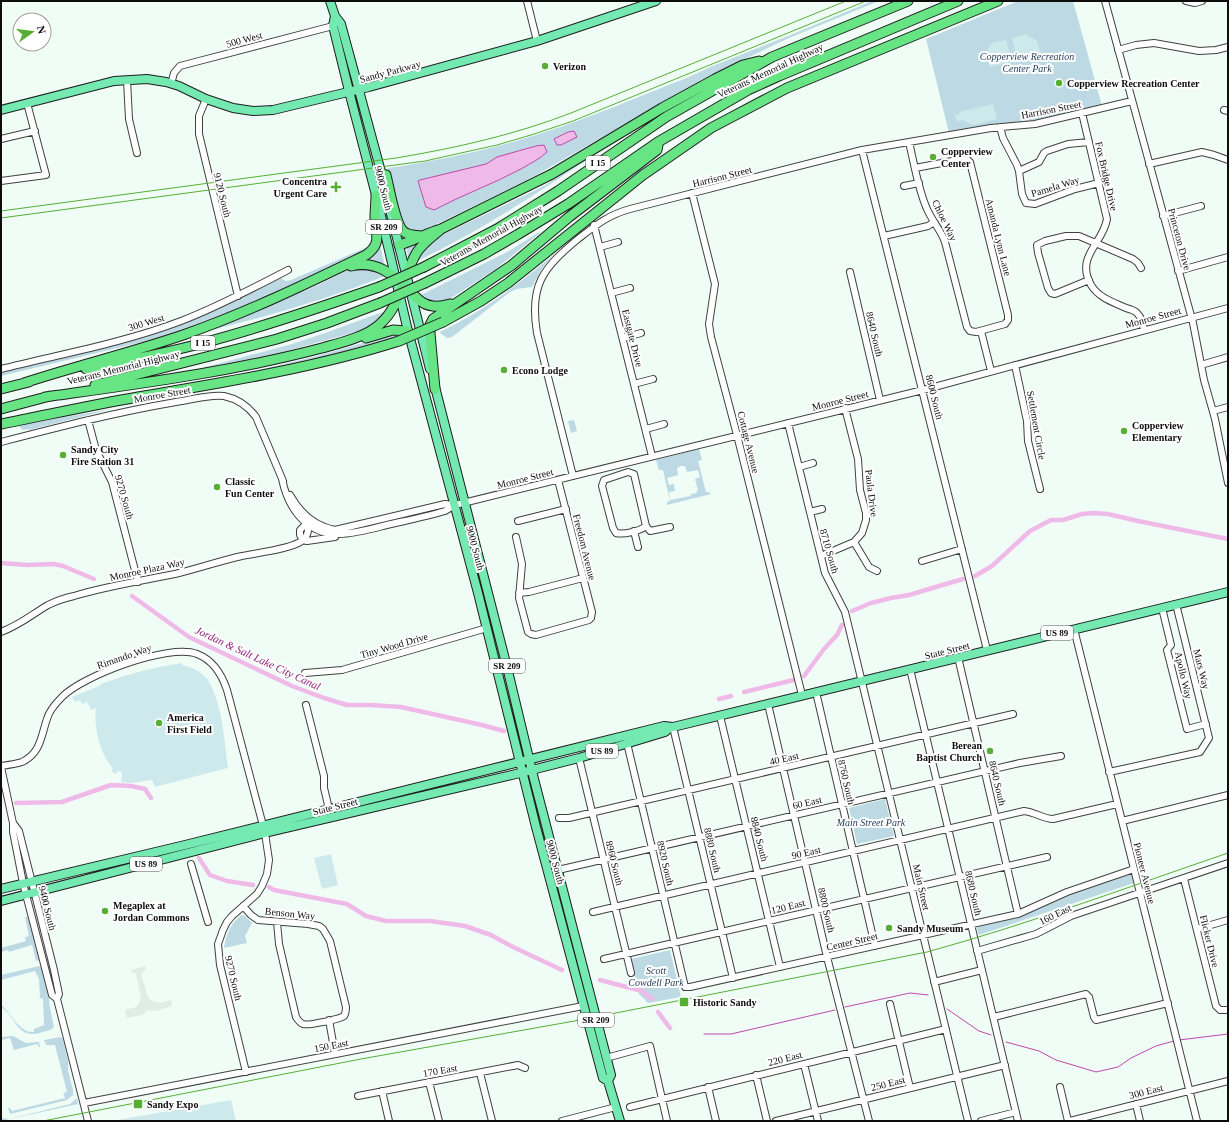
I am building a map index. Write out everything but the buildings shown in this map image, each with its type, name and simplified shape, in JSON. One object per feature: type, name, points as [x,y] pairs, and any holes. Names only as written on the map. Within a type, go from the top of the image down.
[{"type":"highway","name":"Veterans Memorial Highway","points":[[1,389],[198,345],[296,316],[379,287],[424,267],[497,228],[558,191],[666,117],[772,57],[908,1]]},
{"type":"highway","name":"Veterans Memorial Highway","points":[[1,409],[277,339],[327,323],[380,303],[425,283],[517,236],[658,142],[748,90],[792,70],[958,1]]},
{"type":"highway","points":[[1,424],[282,371],[399,341],[443,322],[481,301],[508,283],[643,176],[711,128],[787,88],[998,1]]},
{"type":"highway","points":[[399,245],[411,242],[421,236],[441,229],[552,174],[662,108],[715,79],[743,65],[772,57]]},
{"type":"highway","points":[[591,200],[616,187],[636,172],[717,122],[728,119]]},
{"type":"highway","points":[[435,389],[430,325],[435,317],[512,265],[591,200],[657,150],[658,142]]},
{"type":"highway","points":[[382,174],[386,175],[398,219],[403,230],[409,234],[421,236]]},
{"type":"highway","points":[[24,383],[195,330],[253,308],[320,278],[366,255],[375,248],[378,239],[375,219],[376,195]]},
{"type":"highway","points":[[347,341],[374,330],[380,324],[394,307],[406,274],[421,247],[441,229]]},
{"type":"highway","points":[[320,278],[352,266],[364,264],[375,266],[396,277],[420,302],[432,306],[454,304]]},
{"type":"highway","points":[[45,397],[127,386],[245,365],[295,355],[393,330],[408,331]]},
{"type":"main road","name":"9000 South","points":[[330,1],[335,16],[341,24],[382,174],[435,389],[611,1075],[608,1081]]},
{"type":"main road","name":"Sandy Parkway","points":[[127,80],[147,79],[171,84],[206,99],[233,108],[264,111],[360,89],[537,41],[656,1]]},
{"type":"main road","name":"9000 South","points":[[335,16],[333,26],[376,195],[408,331],[487,628],[583,1006],[603,1078],[608,1081],[620,1121]]},
{"type":"main road","points":[[1,110],[127,80]]},
{"type":"main road","name":"State Street","points":[[1,901],[264,830],[330,809],[664,726],[672,727],[720,716],[1228,592]]},
{"type":"main road","name":"State Street","points":[[1,889],[114,862],[532,770],[579,758],[665,732],[672,727]]},
{"type":"main road","points":[[554,892],[559,894],[564,914],[573,930]]},
{"type":"main road","points":[[583,1006],[587,983]]},
{"type":"street","points":[[528,1],[537,41]]},
{"type":"street","name":"Princeton Drive","points":[[1105,1],[1191,318],[1201,364],[1226,460],[1228,483]]},
{"type":"street","points":[[1186,1],[1195,3],[1202,1]]},
{"type":"street","name":"500 West","points":[[171,84],[174,73],[180,66],[333,26]]},
{"type":"street","points":[[1118,50],[1136,45],[1154,43],[1199,50],[1216,50],[1228,47]]},
{"type":"street","points":[[127,80],[129,120],[137,153]]},
{"type":"street","name":"9120 South","points":[[206,99],[198,122],[200,143],[238,296]]},
{"type":"street","name":"Harrison Street","points":[[573,476],[537,333],[534,307],[538,285],[548,267],[561,252],[594,226],[616,213],[862,150],[1000,127],[1035,124],[1132,101]]},
{"type":"street","points":[[1,181],[46,175],[27,103]]},
{"type":"street","name":"Fox Bridge Drive","points":[[1082,113],[1107,219],[1106,225],[1095,242],[1087,259],[1086,270],[1089,280]]},
{"type":"street","name":"Pamela Way","points":[[1000,127],[1003,138],[1020,172],[1022,194],[1026,203],[1035,204],[1075,189],[1099,183]]},
{"type":"street","points":[[1,139],[35,131]]},
{"type":"street","name":"Chloe Way","points":[[909,142],[924,202],[946,242],[966,322],[970,331],[981,331]]},
{"type":"street","points":[[1020,172],[1039,162],[1044,153],[1047,151],[1068,144],[1089,142]]},
{"type":"street","name":"8600 South","points":[[862,150],[987,650]]},
{"type":"street","points":[[1149,164],[1202,152],[1228,160]]},
{"type":"street","name":"Amanda Lynn Lane","points":[[915,168],[963,159],[968,160],[971,165],[1008,315],[1008,320],[1005,324],[981,331]]},
{"type":"street","points":[[904,186],[919,183]]},
{"type":"street","name":"Cottage Avenue","points":[[692,193],[715,284],[709,331],[737,435],[802,695]]},
{"type":"street","points":[[1164,216],[1201,206]]},
{"type":"street","points":[[884,236],[928,226],[934,222]]},
{"type":"street","name":"Eastgate Drive","points":[[594,226],[652,456]]},
{"type":"street","points":[[1141,268],[1133,259],[1079,236],[1072,235],[1037,245],[1048,288],[1051,293],[1055,294],[1089,280],[1095,290],[1104,298],[1136,312],[1141,318],[1144,330]]},
{"type":"street","points":[[600,247],[618,242]]},
{"type":"street","points":[[1178,271],[1228,257]]},
{"type":"street","name":"300 West","points":[[1,369],[148,332],[194,316],[238,296],[288,270]]},
{"type":"street","name":"8640 South","points":[[850,272],[880,400]]},
{"type":"street","points":[[612,293],[630,288]]},
{"type":"street","name":"Monroe Street","points":[[282,479],[284,489],[292,506],[298,515],[308,525],[325,533],[354,533],[445,511],[454,506],[465,503],[614,465],[923,390],[1228,308]]},
{"type":"street","points":[[981,331],[991,371]]},
{"type":"street","points":[[623,338],[641,333]]},
{"type":"street","points":[[1201,364],[1228,357]]},
{"type":"street","name":"Settlement Circle","points":[[1015,365],[1027,421],[1028,441],[1040,489]]},
{"type":"street","points":[[634,384],[653,379]]},
{"type":"street","name":"Monroe Street","points":[[1,442],[132,410],[208,397],[230,397],[247,406],[256,417],[291,497],[305,516],[319,526],[335,530],[445,504],[454,506]]},
{"type":"street","points":[[1213,411],[1228,407]]},
{"type":"street","name":"Paula Drive","points":[[845,408],[858,459],[860,490],[866,513],[865,527],[854,542]]},
{"type":"street","name":"9270 South","points":[[88,420],[96,450],[112,482],[138,582]]},
{"type":"street","name":"8710 South","points":[[788,423],[825,573],[841,601],[845,612],[862,681]]},
{"type":"street","points":[[646,429],[664,424]]},
{"type":"street","points":[[799,467],[813,463]]},
{"type":"street","points":[[614,465],[617,475]]},
{"type":"street","points":[[646,526],[643,529],[622,534],[616,533],[613,528],[602,483],[606,479],[628,472],[634,474],[646,526],[650,532],[670,527]]},
{"type":"street","name":"Freedom Avenue","points":[[519,593],[526,629],[531,634],[536,635],[586,622],[591,618],[592,612],[558,480]]},
{"type":"street","points":[[518,521],[566,509]]},
{"type":"street","points":[[810,512],[822,509]]},
{"type":"street","points":[[304,540],[308,532],[308,525],[324,530],[335,530]]},
{"type":"street","points":[[634,531],[638,547]]},
{"type":"street","name":"Monroe Plaza Way","points":[[1,632],[22,622],[54,602],[83,593],[183,572],[262,551],[275,550],[304,540],[307,541],[345,536],[354,533]]},
{"type":"street","points":[[516,536],[522,564],[519,593],[529,592],[583,578]]},
{"type":"street","points":[[821,556],[854,542],[869,567],[877,571]]},
{"type":"street","points":[[922,561],[962,549]]},
{"type":"street","name":"Mars Way","points":[[1109,772],[1200,752],[1209,738],[1176,604]]},
{"type":"street","name":"Apollo Way","points":[[1162,608],[1171,645],[1168,650],[1187,729],[1206,724]]},
{"type":"street","name":"Tiny Wood Drive","points":[[305,673],[342,670],[487,628]]},
{"type":"street","name":"Pioneer Avenue","points":[[1074,629],[1197,1121]]},
{"type":"street","name":"Rimando Way","points":[[1,767],[21,762],[34,753],[40,743],[47,718],[55,704],[66,693],[84,681],[135,661],[164,653],[190,652],[198,654],[214,666],[224,682],[264,830]]},
{"type":"street","name":"8640 South","points":[[958,657],[1018,914]]},
{"type":"street","name":"8680 South","points":[[910,669],[1018,1121]]},
{"type":"street","name":"Main Street","points":[[862,681],[968,1121]]},
{"type":"street","name":"8760 South","points":[[816,692],[876,946]]},
{"type":"street","points":[[306,704],[324,776],[324,788],[330,809]]},
{"type":"street","name":"8800 South","points":[[768,704],[827,957],[869,1121]]},
{"type":"street","name":"40 East","points":[[559,818],[569,818],[592,813],[1013,714]]},
{"type":"street","name":"8840 South","points":[[720,716],[780,967]]},
{"type":"street","name":"8880 South","points":[[672,727],[700,837],[733,978]]},
{"type":"street","name":"8920 South","points":[[627,743],[685,987]]},
{"type":"street","name":"60 East","points":[[558,870],[1020,763],[1062,756]]},
{"type":"street","name":"8960 South","points":[[579,758],[631,973]]},
{"type":"street","name":"9400 South","points":[[1,767],[13,823],[19,831],[27,882],[52,995],[57,999],[88,1121]]},
{"type":"street","points":[[1122,821],[1228,795]]},
{"type":"street","name":"90 East","points":[[593,912],[1024,811],[1053,819],[1117,804]]},
{"type":"street","name":"9270 South","points":[[246,1072],[220,965],[218,951],[220,938],[227,922],[257,894],[267,874],[269,860],[264,830]]},
{"type":"street","name":"120 East","points":[[604,959],[959,876],[1047,857]]},
{"type":"street","points":[[1140,893],[1228,863]]},
{"type":"street","points":[[191,864],[208,922]]},
{"type":"street","name":"Center Street","points":[[685,987],[733,978],[1018,914],[1067,892],[1134,869]]},
{"type":"street","name":"Flicker Drive","points":[[1184,879],[1217,1008],[1228,1010]]},
{"type":"street","name":"160 East","points":[[977,951],[1036,934],[1071,916],[1140,893]]},
{"type":"street","name":"Benson Way","points":[[243,906],[258,920],[313,924],[319,926],[326,933],[330,941],[346,1006],[345,1013],[341,1017],[329,1020]]},
{"type":"street","points":[[1197,929],[1228,920]]},
{"type":"street","points":[[277,922],[279,944],[296,1017],[301,1023],[304,1024],[329,1020],[336,1054]]},
{"type":"street","points":[[934,982],[982,970]]},
{"type":"street","points":[[994,1017],[1086,994],[1089,997],[1096,1020],[1168,1003]]},
{"type":"street","points":[[890,1004],[910,1088]]},
{"type":"street","name":"150 East","points":[[84,1103],[583,1006]]},
{"type":"street","name":"220 East","points":[[630,1107],[946,1029]]},
{"type":"street","points":[[606,1058],[650,1046],[667,1121]]},
{"type":"street","points":[[804,1064],[818,1121]]},
{"type":"street","name":"170 East","points":[[358,1096],[518,1065],[525,1068]]},
{"type":"street","name":"250 East","points":[[776,1121],[1005,1065]]},
{"type":"street","points":[[480,1073],[492,1121]]},
{"type":"street","points":[[756,1075],[767,1121]]},
{"type":"street","name":"300 East","points":[[1069,1121],[1086,1119],[1136,1104],[1228,1081]]},
{"type":"street","points":[[429,1082],[439,1121]]},
{"type":"street","points":[[708,1087],[716,1121]]},
{"type":"street","points":[[1060,1087],[1069,1121]]},
{"type":"street","points":[[382,1091],[390,1121]]},
{"type":"street","points":[[1136,1104],[1140,1121]]},
{"type":"street","points":[[562,1121],[616,1107]]},
{"type":"street","points":[[981,1121],[1016,1112]]},
{"type":"green space","points":[[872,1],[879,1],[789,38],[707,77],[538,174],[422,231],[409,231],[401,218],[395,201],[388,168],[483,150],[558,128],[689,77]]},
{"type":"green space","name":"Copperview Recreation Center Park","points":[[1018,1],[1073,1],[1102,106],[1036,121],[949,133],[926,39]]},
{"type":"green space","points":[[591,156],[592,157],[502,215],[459,240],[415,262],[419,254],[436,238],[542,187]]},
{"type":"green space","points":[[539,232],[540,233],[496,269],[448,300],[433,302],[419,296],[509,251]]},
{"type":"green space","points":[[425,237],[409,260],[406,247]]},
{"type":"green space","points":[[372,245],[371,249],[263,299],[159,338],[1,376],[1,373],[112,346],[149,336],[183,324],[216,310],[279,277],[286,281],[291,280]]},
{"type":"green space","points":[[380,245],[385,266],[365,261]]},
{"type":"green space","points":[[554,254],[543,267],[532,287],[517,289],[510,292],[452,337],[447,338],[440,333],[500,297]]},
{"type":"green space","points":[[367,268],[385,276],[293,308],[199,333],[316,286],[348,270]]},
{"type":"green space","points":[[388,310],[383,318],[367,329],[276,354],[191,371],[292,344]]},
{"type":"green space","points":[[395,334],[402,335],[334,354],[228,377],[313,357]]},
{"type":"green space","points":[[112,409],[29,430],[23,430],[18,425]]},
{"type":"green space","points":[[574,420],[577,431],[571,433],[568,421]]},
{"type":"green space","points":[[699,449],[702,460],[698,461],[706,492],[711,494],[667,505],[667,502],[670,501],[663,470],[659,470],[656,460]],"holes":[[[685,466],[687,472],[698,470],[700,477],[695,479],[698,490],[696,491],[697,493],[691,494],[691,496],[670,500],[669,492],[675,491],[674,484],[669,485],[667,478],[678,475],[677,468]]]},
{"type":"green space","name":"Main Street Park","points":[[885,799],[894,836],[857,844],[849,808]]},
{"type":"green space","points":[[1127,874],[1132,876],[1134,883],[979,935],[977,929],[978,926],[1024,915],[1067,895]]},
{"type":"green space","points":[[242,915],[252,923],[245,936],[247,943],[224,948],[230,929],[235,921]]},
{"type":"green space","points":[[25,917],[30,917],[40,960],[36,961],[32,945],[9,952],[8,950],[1,952],[1,948],[26,941],[25,937],[29,936]]},
{"type":"green space","name":"Scott Cowdell Park","points":[[670,950],[681,997],[648,1003],[639,994],[631,959]]},
{"type":"green space","points":[[42,966],[54,1027],[48,1031],[32,1034],[21,1030],[1,1007],[1,1005],[23,1029],[34,1032],[34,1029],[44,1025],[43,999],[40,998],[39,979],[35,971],[1,980],[1,975]]},
{"type":"green space","points":[[13,1036],[26,1043],[39,1042],[40,1047],[37,1044],[14,1050],[10,1038],[1,1040],[1,1037]]},
{"type":"green space","points":[[60,1037],[63,1039],[68,1061],[68,1070],[73,1095],[67,1100],[10,1114],[8,1108],[12,1111],[65,1098],[63,1093],[67,1092],[55,1045],[46,1045],[44,1040]]},
{"type":"green space","points":[[77,1098],[78,1104],[1,1121],[1,1118],[9,1119],[70,1104]]},
{"type":"shaded area","points":[[1026,34],[1037,41],[1041,53],[1020,59],[1017,58],[1012,38]]},
{"type":"shaded area","points":[[1006,40],[1011,59],[1009,62],[990,67],[986,53],[992,43]]},
{"type":"shaded area","points":[[993,104],[997,119],[974,125],[961,120],[957,122],[955,115],[960,114],[959,112]]},
{"type":"shaded area","points":[[574,131],[577,137],[561,145],[557,145],[554,139],[568,132]]},
{"type":"shaded area","points":[[544,145],[547,152],[521,169],[434,210],[426,207],[418,181],[486,164],[497,157]]},
{"type":"shaded area","name":"America First Field","points":[[182,663],[182,665],[196,670],[207,678],[212,688],[220,710],[228,768],[155,787],[152,780],[132,783],[121,782],[122,772],[118,771],[116,774],[111,771],[113,768],[104,756],[98,740],[95,715],[96,708],[91,710],[87,702],[82,704],[80,700],[75,702],[72,697],[121,677]]},
{"type":"shaded area","points":[[331,854],[338,885],[322,889],[314,858]]},
{"type":"shaded area","points":[[146,966],[146,969],[141,974],[148,997],[159,1003],[171,1000],[172,1006],[156,1011],[148,1010],[142,1015],[127,1018],[125,1010],[136,1007],[141,998],[136,973],[132,973],[131,970]]},
{"type":"shaded area","points":[[231,1100],[236,1121],[112,1121]]},
{"type":"waterway","name":"Jordan & Salt Lake City Canal","points":[[975,576],[992,566],[1030,531],[1051,520],[1063,520],[1082,514],[1108,514],[1228,539]]},
{"type":"waterway","name":"Jordan & Salt Lake City Canal","points":[[1,563],[27,565],[54,564],[63,566],[94,579]]},
{"type":"waterway","name":"Jordan & Salt Lake City Canal","points":[[852,611],[871,603],[909,595],[963,579]]},
{"type":"waterway","name":"Jordan & Salt Lake City Canal","points":[[132,596],[189,637],[292,686],[324,698],[347,705],[401,707],[504,731]]},
{"type":"waterway","name":"Jordan & Salt Lake City Canal","points":[[804,676],[824,649],[837,635],[842,625]]},
{"type":"waterway","name":"Jordan & Salt Lake City Canal","points":[[744,692],[794,680]]},
{"type":"waterway","name":"Jordan & Salt Lake City Canal","points":[[719,699],[731,696]]},
{"type":"waterway","points":[[16,803],[62,802],[111,785],[131,786],[145,789],[151,798]]},
{"type":"waterway","points":[[199,858],[210,875],[227,881],[253,885]]},
{"type":"waterway","points":[[269,887],[274,890],[347,904],[366,916],[386,921],[430,921],[465,926],[491,935],[562,970]]},
{"type":"waterway","points":[[600,980],[642,991],[652,999]]},
{"type":"waterway","points":[[845,1007],[910,993],[928,995]]},
{"type":"waterway","points":[[947,1009],[979,1031],[991,1035]]},
{"type":"waterway","points":[[704,1034],[731,1034],[835,1010]]},
{"type":"waterway","points":[[658,1012],[670,1028]]},
{"type":"waterway","points":[[1179,1040],[1228,1034]]},
{"type":"waterway","points":[[1006,1042],[1039,1051],[1056,1060],[1096,1072],[1118,1067],[1131,1058],[1156,1046],[1174,1041]]},
{"type":"tram line","points":[[43,1121],[361,1059],[580,1020],[927,952],[1041,917],[1228,853]]},
{"type":"railway","points":[[1,211],[396,158],[485,140],[528,128],[571,113],[846,1]]},
{"type":"railway","points":[[1,218],[425,161],[497,145],[573,121],[866,1]]},
{"type":"place","name":"Verizon","points":[[545,66]]},
{"type":"place","name":"Copperview Recreation Center","points":[[1059,83]]},
{"type":"place","name":"Copperview Center","points":[[933,157]]},
{"type":"place","name":"Concentra Urgent Care","points":[[336,187]]},
{"type":"place","name":"Econo Lodge","points":[[504,370]]},
{"type":"place","name":"Copperview Elementary","points":[[1124,431]]},
{"type":"place","name":"Sandy City Fire Station 31","points":[[63,455]]},
{"type":"place","name":"Classic Fun Center","points":[[217,487]]},
{"type":"place","name":"America First Field","points":[[159,723]]},
{"type":"place","name":"Berean Baptist Church","points":[[990,751]]},
{"type":"place","name":"Megaplex at Jordan Commons","points":[[105,911]]},
{"type":"place","name":"Sandy Museum","points":[[889,928]]},
{"type":"place","name":"Historic Sandy","points":[[684,1002]]},
{"type":"place","name":"Sandy Expo","points":[[138,1104]]}]
